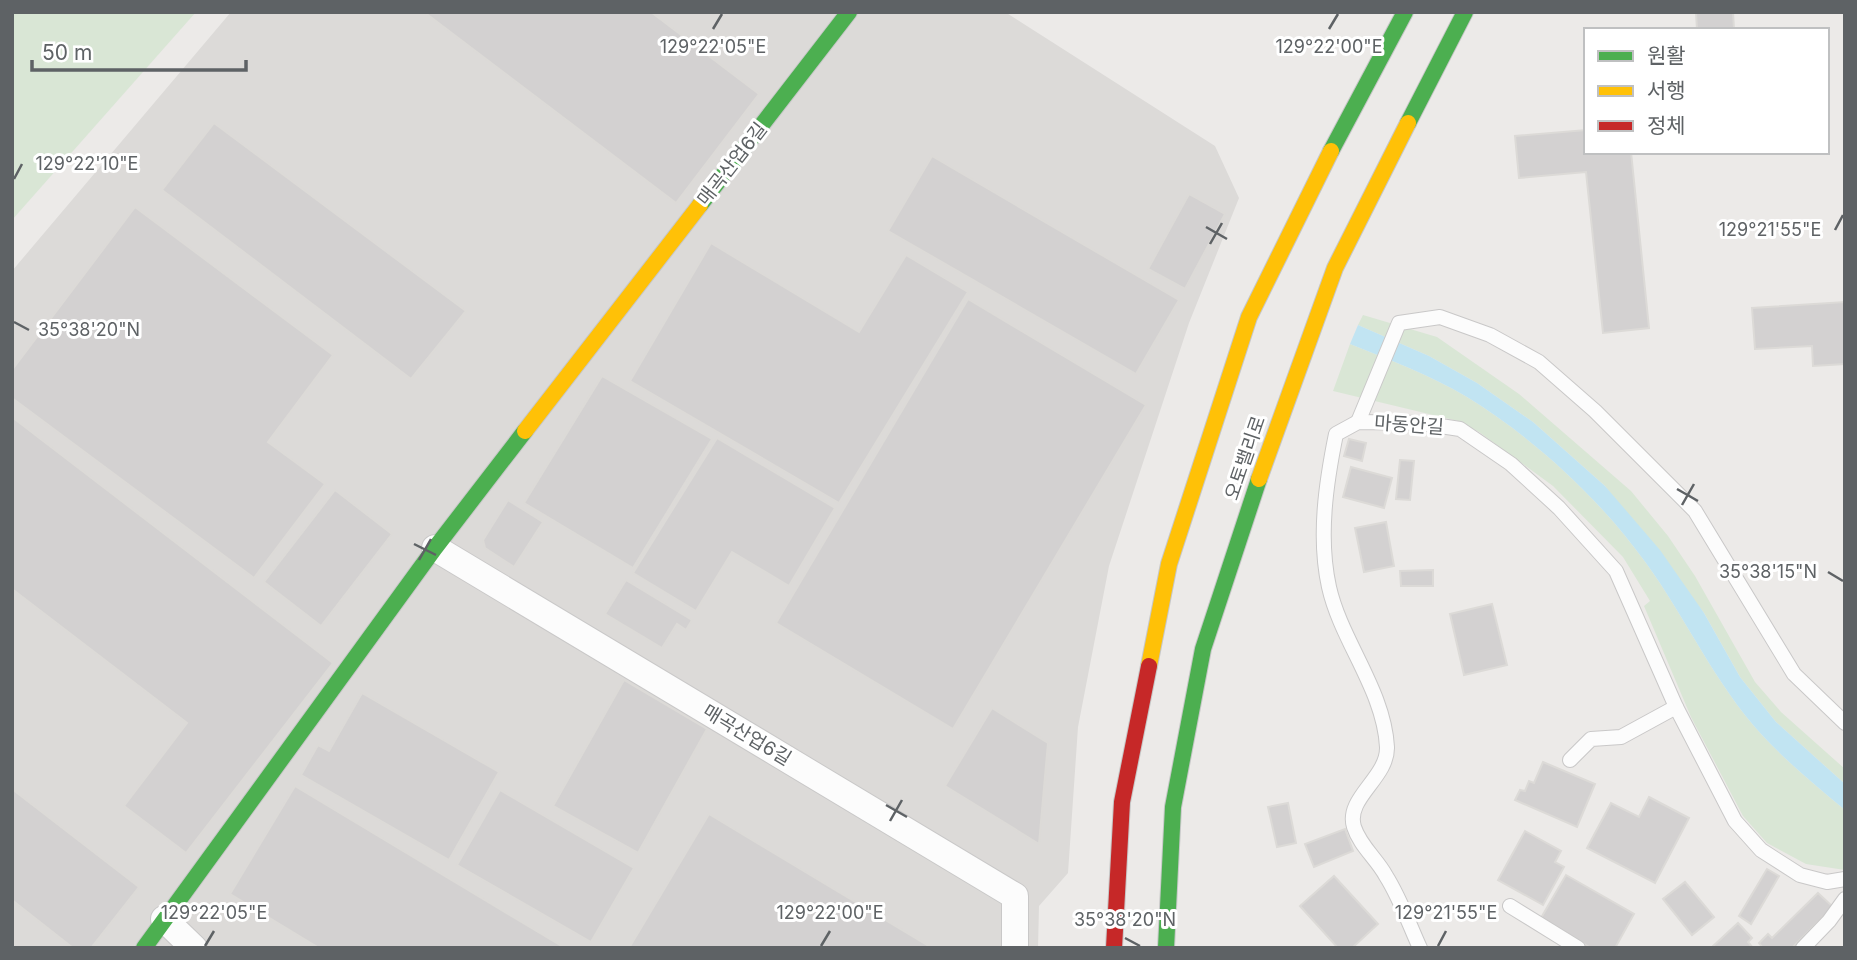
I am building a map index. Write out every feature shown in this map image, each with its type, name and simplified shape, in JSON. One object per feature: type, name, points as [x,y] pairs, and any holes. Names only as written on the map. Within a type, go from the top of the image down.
[{"type":"main road","name":"매곡산업6길","points":[[144,948],[435,548],[849,12]]},
{"type":"main road","name":"오토밸리로","points":[[1114,948],[1122,802],[1169,564],[1249,317],[1358,96],[1405,12]]},
{"type":"main road","name":"오토밸리로","points":[[1166,948],[1173,807],[1203,649],[1335,268],[1465,12]]},
{"type":"street","name":"매곡산업6길","points":[[435,548],[1015,896],[1015,948]]},
{"type":"street","points":[[164,919],[194,948]]},
{"type":"lane","points":[[1358,422],[1399,323],[1440,317],[1490,335],[1539,362],[1595,411],[1695,511],[1794,674],[1845,723]]},
{"type":"lane","name":"마동안길","points":[[1420,948],[1386,875],[1362,844],[1353,825],[1353,809],[1382,769],[1387,748],[1378,708],[1329,588],[1325,544],[1326,481],[1336,434],[1358,422],[1422,423],[1460,429],[1511,464],[1559,508],[1616,571],[1676,707],[1735,821],[1761,850],[1800,875],[1827,882],[1845,879]]},
{"type":"lane","points":[[1570,760],[1591,739],[1620,737],[1676,707]]},
{"type":"lane","points":[[1803,948],[1845,900]]},
{"type":"lane","points":[[1510,906],[1578,948]]},
{"type":"shaded area","points":[[231,12],[1005,12],[1215,146],[1239,198],[1189,323],[1109,566],[1078,727],[1068,873],[1039,906],[1038,948],[12,948],[12,271]]},
{"type":"green space","points":[[12,12],[196,12],[12,220]]},
{"type":"green space","points":[[1363,315],[1437,337],[1519,394],[1631,491],[1668,536],[1695,576],[1755,682],[1781,712],[1845,769],[1845,784],[1776,722],[1740,677],[1704,613],[1605,486],[1533,422],[1477,383],[1429,356],[1358,325]]},
{"type":"green space","points":[[1350,344],[1424,375],[1467,397],[1541,451],[1587,493],[1646,563],[1715,673],[1745,715],[1781,755],[1845,810],[1845,870],[1806,864],[1767,843],[1743,816],[1691,717],[1644,606],[1650,601],[1623,557],[1553,486],[1479,432],[1458,421],[1333,391]]},
{"type":"water","points":[[1358,325],[1429,356],[1477,383],[1533,422],[1605,486],[1660,550],[1704,613],[1740,677],[1776,722],[1845,784],[1845,810],[1781,755],[1745,715],[1715,673],[1646,563],[1587,493],[1541,451],[1467,397],[1424,375],[1350,344]]},
{"type":"building","points":[[424,12],[651,12],[759,94],[676,203]]},
{"type":"building","points":[[1696,12],[1733,12],[1734,28],[1697,28]]},
{"type":"building","points":[[214,123],[466,311],[411,379],[162,190]]},
{"type":"building","points":[[1584,130],[1584,154],[1631,154],[1649,328],[1603,333],[1586,172],[1519,178],[1515,136]]},
{"type":"building","points":[[932,156],[1179,300],[1136,374],[888,231]]},
{"type":"building","points":[[1189,194],[1225,214],[1185,289],[1148,269]]},
{"type":"building","points":[[135,207],[333,355],[268,442],[325,484],[254,578],[12,398],[12,370]]},
{"type":"building","points":[[711,243],[859,332],[906,255],[968,292],[839,503],[630,381]]},
{"type":"building","points":[[968,299],[1146,405],[953,729],[776,623]]},
{"type":"building","points":[[1845,302],[1845,364],[1813,366],[1812,346],[1755,349],[1752,308]]},
{"type":"building","points":[[602,376],[712,439],[633,568],[524,503]]},
{"type":"building","points":[[12,417],[333,663],[186,853],[124,806],[187,723],[12,589]]},
{"type":"building","points":[[717,438],[835,508],[789,586],[732,552],[696,611],[633,573]]},
{"type":"building","points":[[1349,439],[1366,443],[1362,461],[1344,456]]},
{"type":"building","points":[[1400,460],[1414,461],[1410,500],[1396,499]]},
{"type":"building","points":[[1351,467],[1392,478],[1384,508],[1343,497]]},
{"type":"building","points":[[335,490],[392,534],[321,626],[264,582]]},
{"type":"building","points":[[508,500],[543,522],[514,567],[485,548],[483,540]]},
{"type":"building","points":[[1386,522],[1394,566],[1364,572],[1355,528]]},
{"type":"building","points":[[1433,570],[1433,586],[1401,586],[1400,571]]},
{"type":"building","points":[[626,580],[692,620],[686,630],[677,624],[662,648],[605,614]]},
{"type":"building","points":[[1492,604],[1507,665],[1464,675],[1450,614]]},
{"type":"building","points":[[624,680],[707,729],[638,853],[553,806]]},
{"type":"building","points":[[362,693],[499,772],[449,860],[301,775],[318,745],[329,751]]},
{"type":"building","points":[[992,708],[1048,743],[1039,844],[945,786]]},
{"type":"building","points":[[1543,762],[1595,784],[1577,827],[1515,800],[1520,790],[1525,791],[1529,781],[1534,783]]},
{"type":"building","points":[[295,786],[565,948],[319,948],[230,894]]},
{"type":"building","points":[[12,789],[139,887],[91,948],[73,948],[12,900]]},
{"type":"building","points":[[500,790],[634,868],[591,942],[457,865]]},
{"type":"building","points":[[1649,797],[1689,818],[1655,883],[1587,848],[1611,803],[1639,817]]},
{"type":"building","points":[[1288,803],[1296,843],[1277,847],[1268,807]]},
{"type":"building","points":[[709,814],[932,948],[629,948]]},
{"type":"building","points":[[1345,829],[1353,851],[1314,867],[1305,844]]},
{"type":"building","points":[[1525,831],[1561,851],[1555,862],[1564,867],[1543,905],[1498,880]]},
{"type":"building","points":[[1767,869],[1779,876],[1751,924],[1739,916]]},
{"type":"building","points":[[1566,875],[1634,914],[1615,948],[1591,948],[1541,918]]},
{"type":"building","points":[[1334,876],[1378,924],[1352,948],[1338,948],[1300,906]]},
{"type":"building","points":[[1685,882],[1714,917],[1692,935],[1663,899]]},
{"type":"building","points":[[1818,893],[1833,907],[1792,948],[1763,948],[1759,943],[1768,934],[1772,938]]},
{"type":"building","points":[[1738,923],[1752,938],[1748,942],[1753,948],[1711,948]]},
{"type":"traffic: fast","points":[[700,205],[849,12]]},
{"type":"traffic: fast","points":[[1331,151],[1405,12]]},
{"type":"traffic: fast","points":[[1408,123],[1465,12]]},
{"type":"traffic: fast","points":[[144,948],[435,548],[525,431]]},
{"type":"traffic: fast","points":[[1166,948],[1173,807],[1203,649],[1259,479]]},
{"type":"traffic: slow","points":[[1259,479],[1335,268],[1408,123]]},
{"type":"traffic: slow","points":[[1149,666],[1169,564],[1249,317],[1331,151]]},
{"type":"traffic: slow","points":[[525,431],[700,205]]},
{"type":"traffic: jam","points":[[1114,948],[1122,802],[1149,666]]}]
